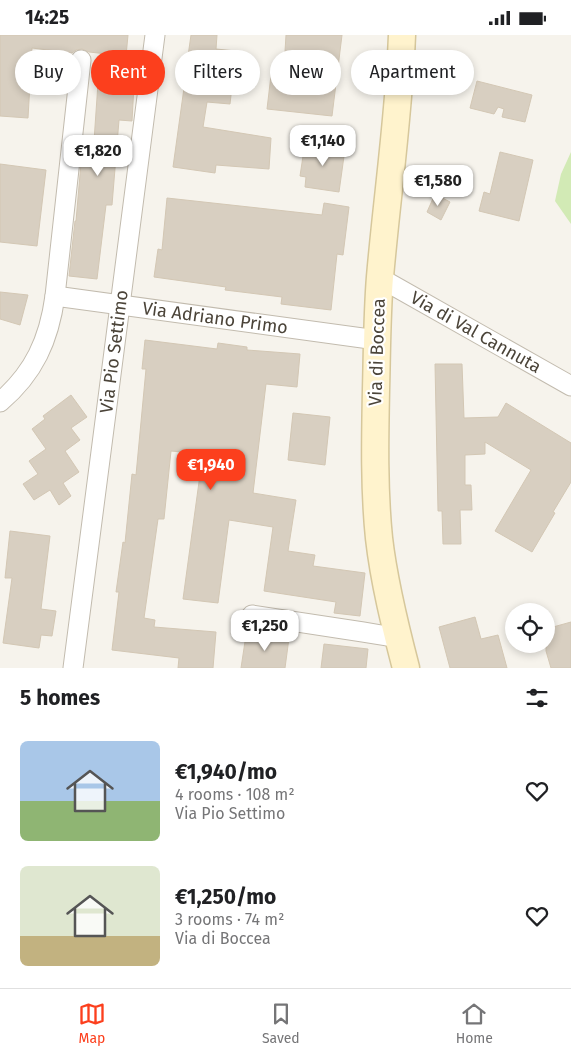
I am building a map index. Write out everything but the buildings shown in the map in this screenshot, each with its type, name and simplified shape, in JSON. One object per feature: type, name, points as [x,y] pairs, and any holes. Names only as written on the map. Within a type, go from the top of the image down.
[{"type":"main road","name":"Via di Boccea","points":[[402,35],[398,106],[380,279],[375,427],[377,514],[382,555],[406,668]]},
{"type":"street","name":"Via Pio Settimo","points":[[73,668],[155,35]]},
{"type":"street","points":[[0,402],[22,381],[38,355],[49,329],[55,296],[77,95]]},
{"type":"street","name":"Via di Val Cannuta","points":[[380,279],[571,386]]},
{"type":"street","name":"Via Adriano Primo","points":[[55,296],[377,340]]},
{"type":"street","points":[[252,615],[399,638]]},
{"type":"green space","points":[[571,152],[571,224],[555,201],[561,174]]}]
